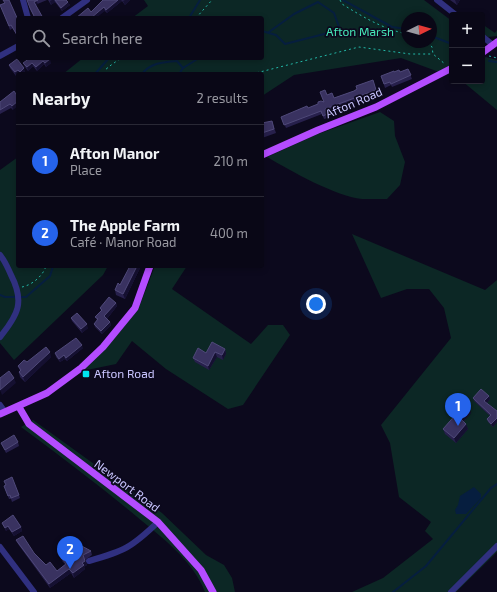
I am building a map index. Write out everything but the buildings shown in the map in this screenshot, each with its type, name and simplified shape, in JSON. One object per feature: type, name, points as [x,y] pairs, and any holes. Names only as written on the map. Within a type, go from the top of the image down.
[{"type":"main road","points":[[485,50],[495,43]]},
{"type":"main road","name":"Afton Road","points":[[264,154],[318,130],[376,107],[449,70]]},
{"type":"main road","points":[[3,413],[19,407],[57,386],[81,368],[103,347],[135,308],[149,268]]},
{"type":"main road","name":"Newport Road","points":[[19,407],[29,424],[158,522],[191,558],[208,582],[213,592]]},
{"type":"street","points":[[23,0],[27,16]]},
{"type":"street","points":[[65,16],[87,0]]},
{"type":"street","points":[[437,0],[452,12]]},
{"type":"street","points":[[485,38],[495,43]]},
{"type":"street","points":[[0,56],[16,47]]},
{"type":"street","points":[[0,255],[18,289],[20,302],[13,321],[0,337]]},
{"type":"street","points":[[0,405],[3,413]]},
{"type":"street","points":[[89,561],[118,553],[130,547],[158,522]]},
{"type":"street","points":[[451,592],[497,546]]},
{"type":"street","points":[[0,547],[34,592]]},
{"type":"path","points":[[198,16],[212,0]]},
{"type":"path","points":[[340,0],[342,4],[366,19],[388,30],[401,33]]},
{"type":"path","points":[[260,72],[359,47],[410,54],[433,54],[443,61],[449,68]]},
{"type":"path","points":[[432,48],[433,54]]},
{"type":"path","points":[[106,72],[107,68],[118,60]]},
{"type":"path","points":[[18,289],[33,283],[46,268]]},
{"type":"green space","name":"Afton Marsh","points":[[144,0],[424,0],[449,19],[449,67],[439,72],[401,58],[294,75],[264,95],[264,72],[66,72],[80,60],[264,60],[264,16],[135,16],[148,6]]},
{"type":"green space","points":[[485,26],[495,33],[497,30],[497,36],[488,37],[485,35]]},
{"type":"green space","points":[[485,58],[497,60],[497,110],[466,84],[485,84]]},
{"type":"green space","points":[[380,112],[394,121],[395,136],[405,162],[400,185],[387,199],[362,199],[339,193],[313,182],[267,157],[318,134]]},
{"type":"green space","points":[[16,158],[16,268],[107,268],[103,275],[14,360],[0,343],[0,170]]},
{"type":"green space","points":[[352,234],[485,290],[497,280],[497,552],[456,592],[352,592],[383,578],[433,539],[425,531],[431,522],[399,497],[390,443],[381,425],[451,338],[444,308],[429,289],[407,289],[381,298]]},
{"type":"green space","points":[[154,268],[186,268],[172,289],[251,344],[268,325],[283,325],[290,335],[243,405],[228,409],[166,369],[132,341],[116,364],[82,371],[105,349],[138,310]]},
{"type":"green space","points":[[33,420],[162,513],[206,555],[224,565],[232,578],[235,592],[205,592],[200,580],[193,570],[166,541],[122,504],[21,427]]},
{"type":"water","points":[[474,487],[481,494],[481,498],[466,514],[456,514],[455,510],[460,496]]},
{"type":"waterway","points":[[190,16],[200,0]]},
{"type":"waterway","points":[[343,0],[392,27],[401,28]]},
{"type":"waterway","points":[[264,32],[276,35],[285,44],[332,32],[339,27],[334,13],[318,2],[294,14],[269,32]]},
{"type":"waterway","points":[[437,38],[449,43]]},
{"type":"waterway","points":[[97,72],[107,60]]},
{"type":"waterway","points":[[180,72],[183,68],[196,60]]},
{"type":"waterway","points":[[144,72],[153,65],[167,62],[177,61],[183,68]]},
{"type":"waterway","points":[[489,61],[497,62]]},
{"type":"waterway","points":[[0,295],[5,297],[26,297],[50,276],[52,268]]},
{"type":"waterway","points":[[393,592],[426,566],[491,488],[497,484]]},
{"type":"place","name":"Afton Road","points":[[86,374]]},
{"type":"place","name":"Afton Manor","points":[[458,426]]},
{"type":"place","name":"The Apple Farm","points":[[70,569]]}]
